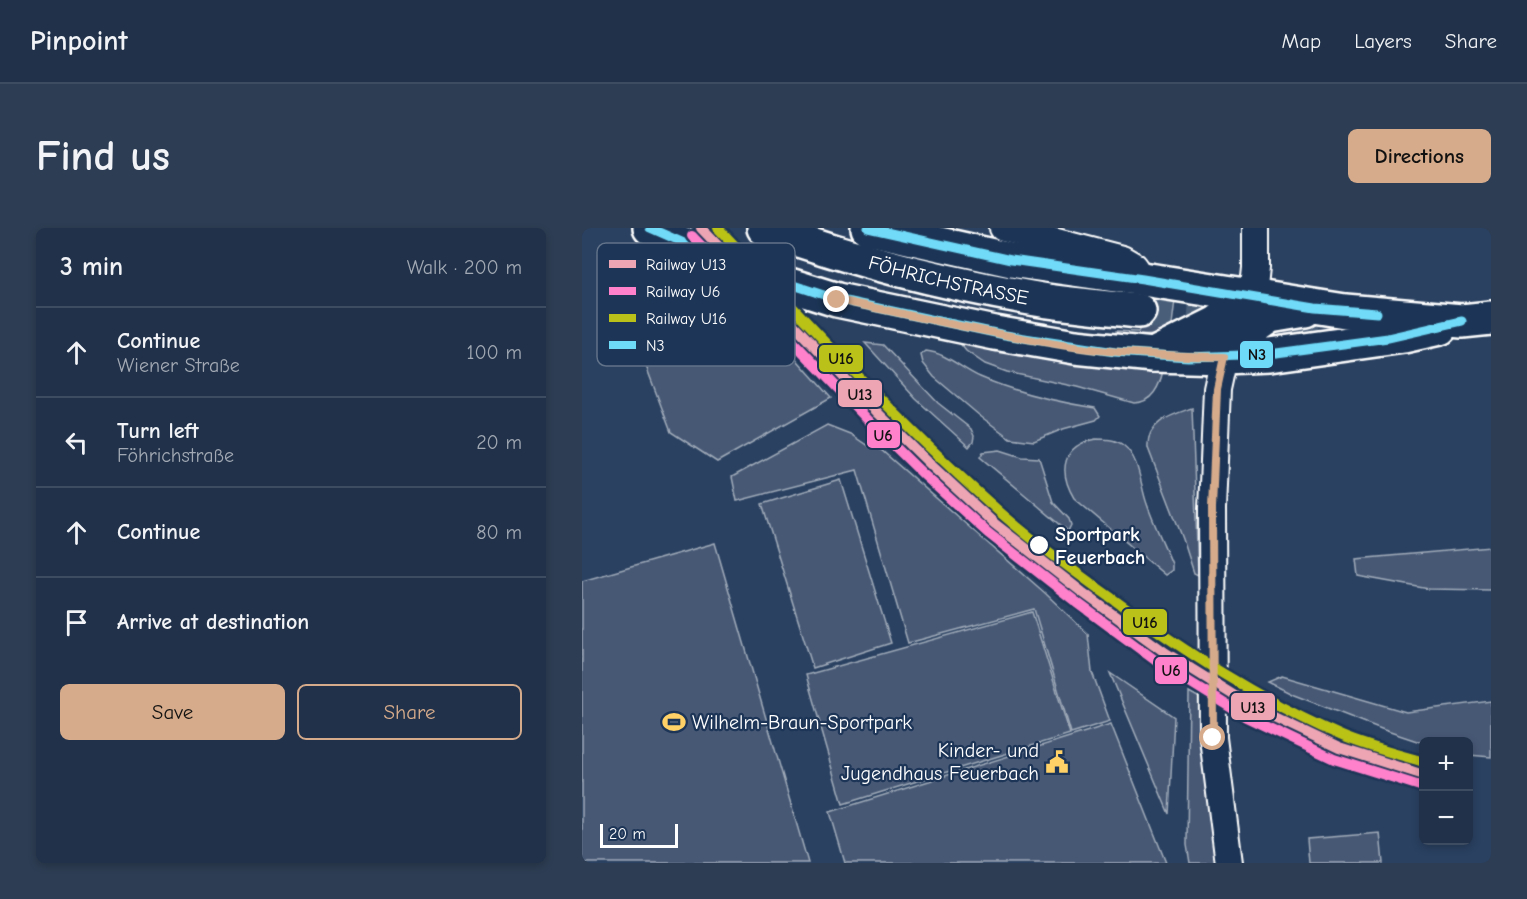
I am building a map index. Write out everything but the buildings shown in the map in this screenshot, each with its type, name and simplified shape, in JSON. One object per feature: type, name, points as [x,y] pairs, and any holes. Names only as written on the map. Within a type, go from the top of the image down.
[{"type":"main road","name":"FÖHRICHSTRASSE","points":[[650,228],[681,243]]},
{"type":"main road","name":"FÖHRICHSTRASSE","points":[[764,228],[877,264],[961,285],[1049,301],[1141,295],[1187,286],[1262,307],[1315,308],[1476,320]]},
{"type":"main road","points":[[868,228],[1011,260],[1141,295]]},
{"type":"main road","points":[[1187,286],[1217,323],[1224,341],[1224,357]]},
{"type":"main road","name":"FÖHRICHSTRASSE","points":[[795,287],[837,300],[995,333],[1075,347],[1153,355],[1224,357],[1269,355],[1404,336],[1476,320]]},
{"type":"main road","points":[[1153,355],[1217,323],[1262,307]]},
{"type":"main road","points":[[1262,307],[1287,332],[1312,349]]},
{"type":"main road","points":[[1224,357],[1243,335],[1262,307]]},
{"type":"street","points":[[1003,228],[1122,259],[1134,266],[1141,295]]},
{"type":"street","points":[[1256,228],[1256,268],[1262,307]]},
{"type":"street","points":[[1224,357],[1217,389],[1212,508],[1213,738],[1229,863]]},
{"type":"shaded area","points":[[1133,294],[1175,300],[1171,332],[1163,335],[1117,336],[1116,331],[1138,332],[1144,321]]},
{"type":"shaded area","points":[[954,336],[1163,370],[1160,382],[1150,397],[1134,403],[1077,387],[1007,372],[985,364],[966,351]]},
{"type":"shaded area","points":[[865,343],[883,345],[938,403],[971,429],[974,436],[969,447],[916,399]]},
{"type":"shaded area","points":[[926,351],[940,355],[973,374],[1007,387],[1036,396],[1095,408],[1100,416],[1096,420],[1063,429],[1034,441],[1010,438],[934,377],[923,363],[921,355]]},
{"type":"shaded area","points":[[795,358],[831,398],[717,462],[671,432],[646,366],[795,366]]},
{"type":"shaded area","points":[[1192,408],[1198,575],[1194,573],[1148,448],[1148,439],[1156,426],[1169,417]]},
{"type":"shaded area","points":[[827,425],[850,434],[868,446],[881,450],[1045,593],[1088,634],[1092,672],[1110,721],[1071,733],[1034,609],[908,643],[857,470],[737,501],[732,477]]},
{"type":"shaded area","points":[[1096,439],[1120,443],[1129,450],[1133,457],[1150,512],[1172,564],[1172,570],[1165,575],[1074,498],[1066,478],[1066,461],[1076,447]]},
{"type":"shaded area","points":[[1000,450],[1022,457],[1039,458],[1053,502],[1069,519],[1071,525],[1068,531],[980,457],[983,452]]},
{"type":"shaded area","points":[[841,480],[891,643],[813,668],[762,504]]},
{"type":"shaded area","name":"Wilhelm-Braun-Sportpark","points":[[715,543],[808,863],[582,863],[582,581]]},
{"type":"shaded area","points":[[1491,547],[1491,590],[1429,589],[1358,576],[1356,559]]},
{"type":"shaded area","points":[[1032,612],[1070,734],[843,804],[806,675]]},
{"type":"shaded area","points":[[1110,673],[1174,717],[1169,814]]},
{"type":"shaded area","points":[[1282,676],[1406,712],[1491,701],[1491,757],[1473,755],[1473,737],[1419,737],[1419,742],[1294,695],[1268,682]]},
{"type":"shaded area","points":[[1189,692],[1205,701],[1221,863],[1190,863],[1187,845]]},
{"type":"shaded area","name":"Kinder- und Jugendhaus Feuerbach","points":[[1111,724],[1166,863],[845,863],[830,812]]},
{"type":"shaded area","points":[[1380,833],[1383,863],[1309,863],[1307,839]]},
{"type":"tunnel","points":[[1139,311],[1385,330]]},
{"type":"rail line","name":"U13","points":[[701,228],[715,243]]},
{"type":"rail line","name":"U16","points":[[718,228],[732,243]]},
{"type":"rail line","name":"U6","points":[[692,236],[699,243]]},
{"type":"rail line","name":"U16","points":[[795,309],[856,374],[964,480],[1056,558],[1167,638],[1252,691],[1342,736],[1419,761]]},
{"type":"rail line","name":"U13","points":[[795,326],[879,414],[995,524],[1082,592],[1166,653],[1251,706],[1339,748],[1419,773]]},
{"type":"rail line","name":"U6","points":[[795,344],[924,475],[988,533],[1159,663],[1246,717],[1334,759],[1419,786]]},
{"type":"transit line","name":"N3","points":[[650,228],[684,243]]},
{"type":"transit line","name":"N3","points":[[868,228],[1011,260],[1143,279],[1315,308],[1377,313]]},
{"type":"transit line","name":"N3","points":[[795,286],[836,299],[1005,335],[1115,352],[1188,357],[1269,354],[1388,338],[1462,321]]},
{"type":"place","name":"Sportpark Feuerbach","points":[[1039,545]]},
{"type":"place","name":"Wilhelm-Braun-Sportpark","points":[[674,722]]},
{"type":"place","name":"Kinder- und Jugendhaus Feuerbach","points":[[1057,762]]},
{"type":"route","points":[[837,300],[1075,347],[1153,355],[1224,357],[1217,389],[1212,508],[1213,738]]}]
